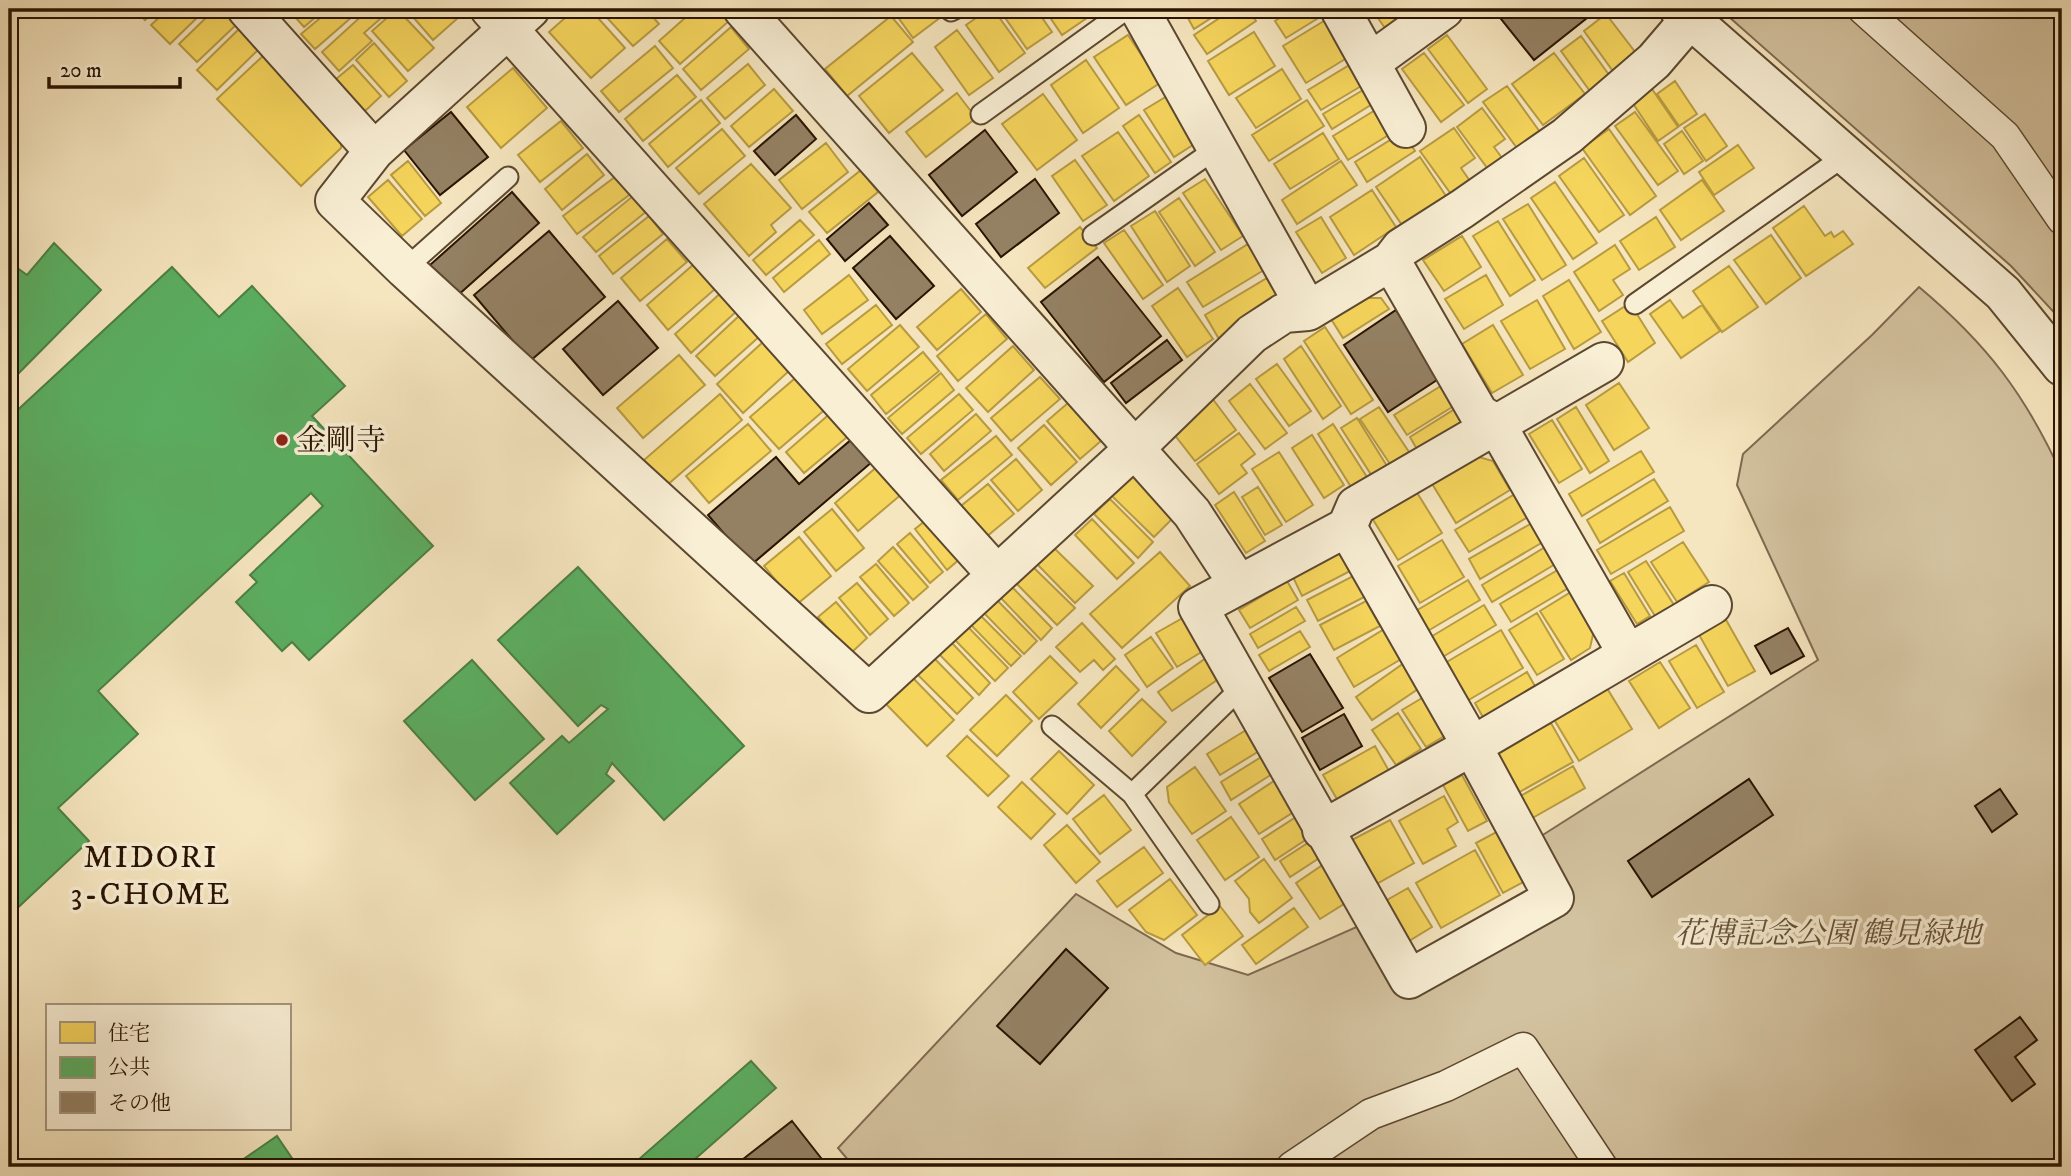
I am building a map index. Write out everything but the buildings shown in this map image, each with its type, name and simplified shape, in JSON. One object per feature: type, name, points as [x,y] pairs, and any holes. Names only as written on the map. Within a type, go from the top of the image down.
[{"type":"street","points":[[247,9],[374,151]]},
{"type":"street","points":[[743,9],[1192,513],[1240,585]]},
{"type":"street","points":[[1139,9],[1308,311]]},
{"type":"street","points":[[1340,9],[1406,128]]},
{"type":"street","points":[[1371,62],[1444,9]]},
{"type":"street","points":[[1863,9],[2005,136],[2062,219]]},
{"type":"street","points":[[998,575],[509,15],[374,151],[335,201],[405,269],[869,693],[998,575],[1135,448],[1252,334],[1284,313],[1308,311],[1391,261],[1401,248],[1567,135],[1654,61],[1684,14],[2003,293],[2062,366]]},
{"type":"street","points":[[1391,261],[1479,414],[1496,425],[1627,653]]},
{"type":"street","points":[[1347,527],[1472,746],[1554,898],[1409,979],[1322,830],[1198,607],[1347,527],[1356,506],[1604,362]]},
{"type":"street","points":[[1322,830],[1472,746],[1712,605]]},
{"type":"street","points":[[1292,1167],[1371,1114],[1446,1086],[1523,1048],[1602,1167]]},
{"type":"lane","points":[[981,114],[1127,9]]},
{"type":"lane","points":[[1093,235],[1217,148]]},
{"type":"lane","points":[[1635,304],[1846,155]]},
{"type":"lane","points":[[405,269],[508,177]]},
{"type":"lane","points":[[1132,794],[1243,686]]},
{"type":"lane","points":[[1052,726],[1132,794],[1209,904]]},
{"type":"green space","points":[[1720,9],[2062,9],[2062,321],[2011,266]]},
{"type":"green space","name":"花博記念公園 鶴見緑地","points":[[1919,287],[1965,329],[2002,372],[2034,419],[2062,475],[2062,1167],[854,1167],[838,1148],[1076,894],[1176,953],[1248,975],[1361,925],[1403,994],[1570,902],[1538,838],[1818,660],[1737,485],[1743,454],[1872,335]]},
{"type":"place","name":"金剛寺","points":[[282,440]]},
{"type":"district","name":"MIDORI 3-CHOME","points":[[151,874]]}]
